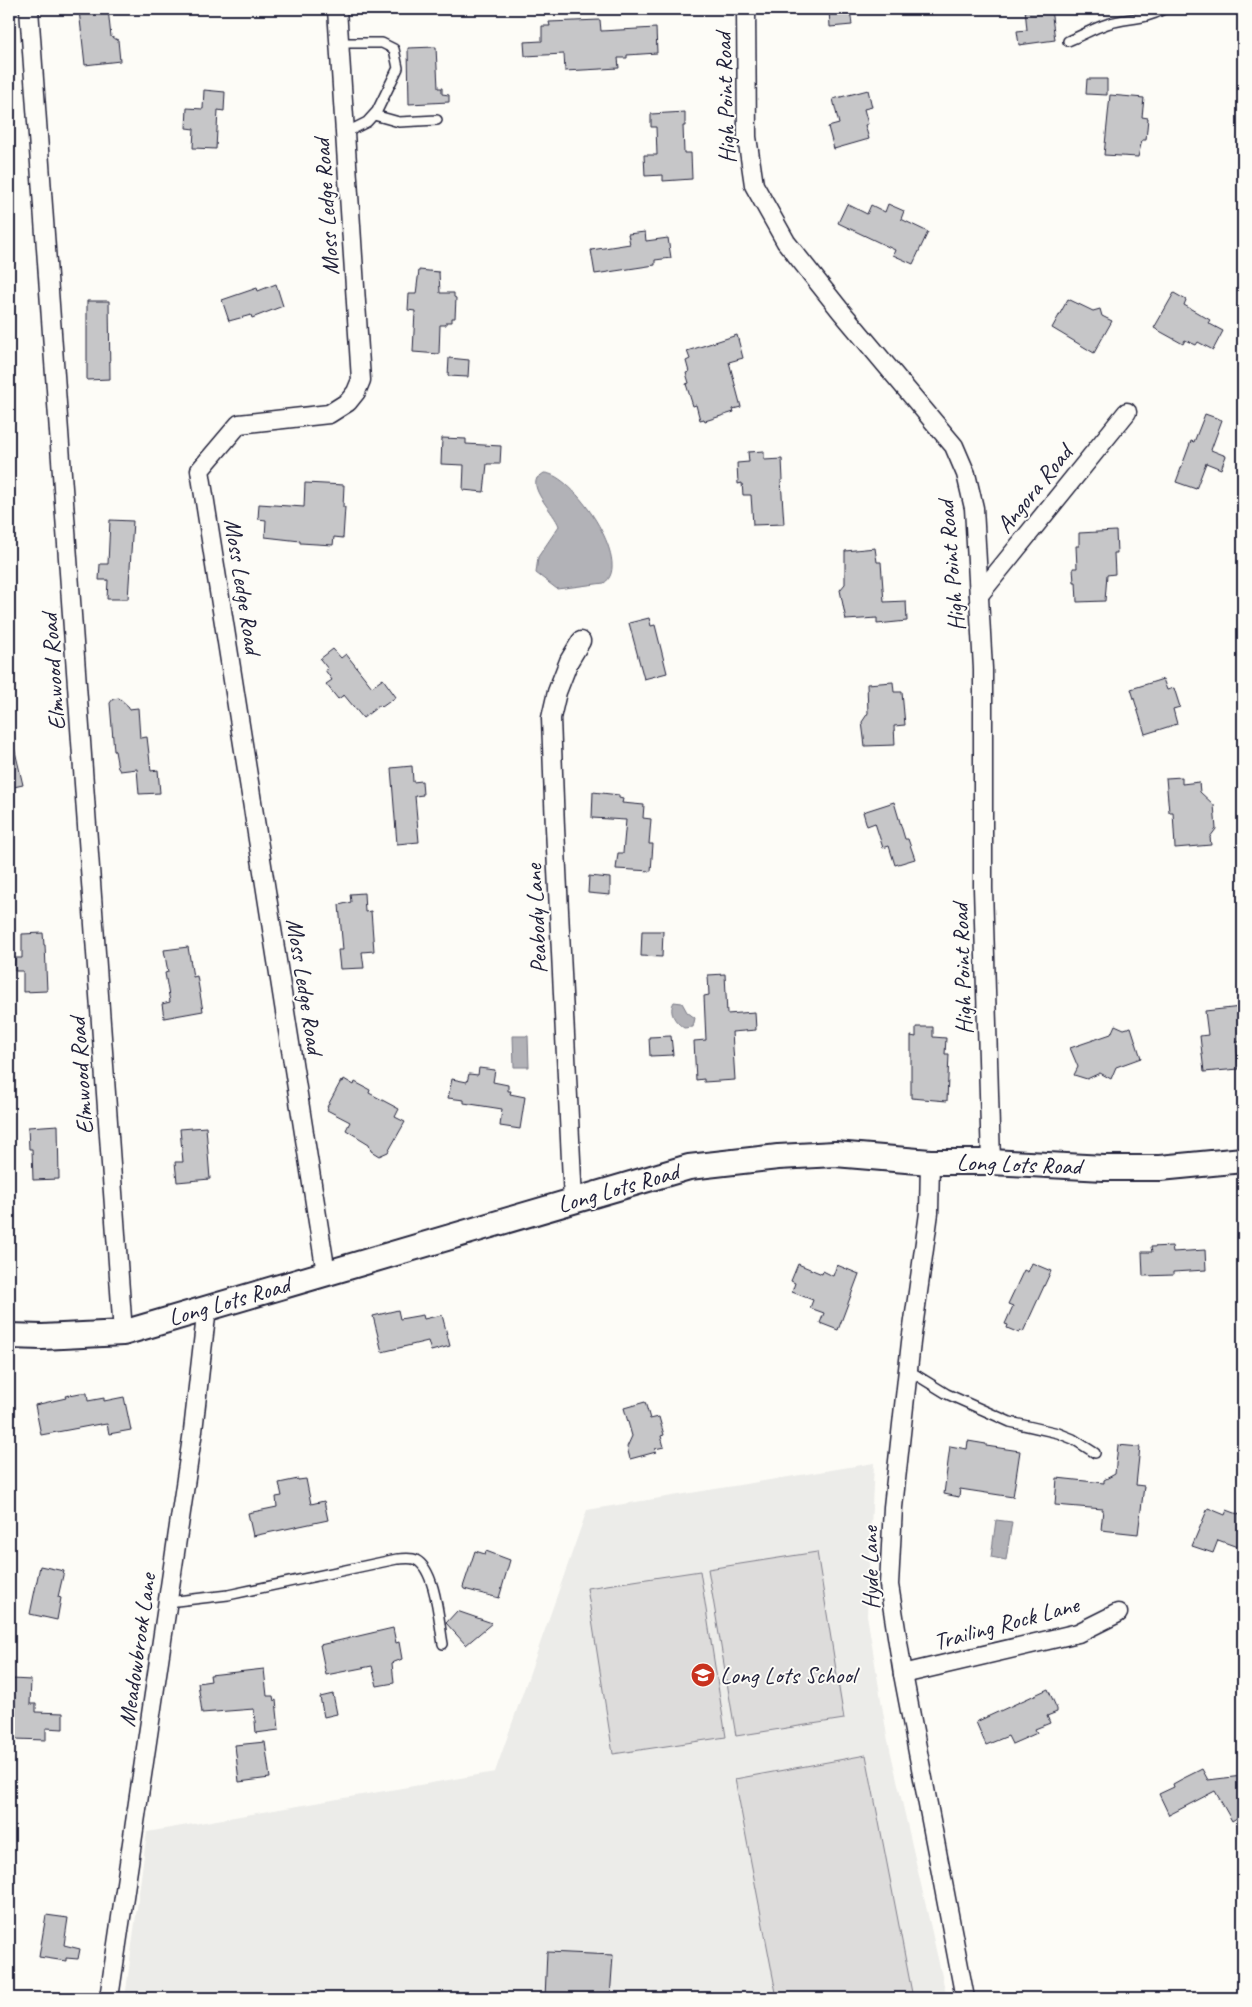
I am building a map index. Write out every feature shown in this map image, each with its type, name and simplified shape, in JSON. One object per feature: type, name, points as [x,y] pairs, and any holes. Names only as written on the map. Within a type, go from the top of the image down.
[{"type":"main road","name":"Long Lots Road","points":[[9,1336],[42,1337],[124,1333],[207,1307],[689,1167],[778,1157],[835,1154],[930,1162],[992,1162],[1104,1168],[1160,1168],[1243,1160]]},
{"type":"street","name":"Elmwood Road","points":[[29,9],[124,1333]]},
{"type":"street","name":"Moss Ledge Road","points":[[326,1273],[200,470],[239,424],[329,414],[348,402],[356,392],[361,380],[337,9]]},
{"type":"street","name":"High Point Road","points":[[746,9],[746,137],[754,185],[786,242],[840,310],[954,446],[966,474],[974,508],[983,669],[983,888],[992,1162]]},
{"type":"street","name":"Angora Road","points":[[979,595],[1127,412]]},
{"type":"street","name":"Peabody Lane","points":[[573,1201],[551,718],[557,692],[568,661],[581,641]]},
{"type":"street","name":"Hyde Lane","points":[[930,1162],[929,1213],[908,1370],[893,1507],[889,1584],[903,1674],[965,1998]]},
{"type":"street","name":"Meadowbrook Lane","points":[[109,1998],[194,1431],[207,1307]]},
{"type":"street","name":"Trailing Rock Lane","points":[[903,1674],[1078,1633],[1118,1613]]},
{"type":"lane","points":[[1068,42],[1107,24],[1138,20],[1164,9]]},
{"type":"lane","points":[[339,43],[382,43],[394,49],[398,68],[374,115],[367,122],[345,133]]},
{"type":"lane","points":[[374,115],[399,122],[437,120]]},
{"type":"lane","points":[[908,1370],[947,1394],[1010,1422],[1058,1433],[1074,1439],[1095,1453]]},
{"type":"lane","points":[[168,1602],[228,1595],[397,1558],[415,1559],[424,1567],[431,1578],[443,1644]]},
{"type":"shaded area","points":[[544,473],[556,477],[570,488],[584,503],[596,521],[606,540],[611,558],[611,573],[604,583],[557,589],[536,573],[538,557],[559,526],[537,489],[537,478]]},
{"type":"shaded area","points":[[674,1002],[682,1003],[687,1012],[695,1018],[693,1027],[684,1028],[675,1020],[672,1013]]},
{"type":"shaded area","points":[[513,1036],[528,1036],[529,1067],[514,1067]]},
{"type":"shaded area","name":"Long Lots School","points":[[874,1463],[867,1615],[887,1736],[947,1998],[125,1998],[147,1832],[495,1772],[587,1510]]},
{"type":"shaded area","points":[[996,1520],[1012,1522],[1006,1560],[991,1557]]},
{"type":"shaded area","points":[[817,1552],[844,1719],[736,1736],[708,1569]]},
{"type":"shaded area","points":[[700,1571],[726,1737],[613,1754],[587,1588]]},
{"type":"shaded area","points":[[866,1755],[913,1998],[777,1998],[735,1779]]},
{"type":"building","points":[[108,9],[111,37],[118,40],[120,61],[85,65],[79,10]]},
{"type":"building","points":[[829,9],[850,9],[852,25],[830,27]]},
{"type":"building","points":[[1025,9],[1051,9],[1055,40],[1019,45],[1017,31],[1027,30]]},
{"type":"building","points":[[600,20],[601,31],[656,28],[657,53],[627,55],[627,58],[618,58],[619,68],[565,71],[564,54],[525,56],[524,42],[542,41],[542,26],[550,26],[549,22]]},
{"type":"building","points":[[436,47],[438,88],[442,88],[442,94],[449,95],[449,102],[409,104],[408,48]]},
{"type":"building","points":[[1087,79],[1107,79],[1107,95],[1086,94]]},
{"type":"building","points":[[204,90],[225,92],[224,111],[218,110],[216,149],[193,148],[194,129],[186,128],[187,108],[203,109]]},
{"type":"building","points":[[868,90],[872,107],[864,109],[868,124],[865,125],[869,139],[834,149],[828,127],[839,124],[833,99]]},
{"type":"building","points":[[1110,95],[1144,98],[1142,117],[1148,118],[1146,140],[1142,140],[1138,157],[1104,155]]},
{"type":"building","points":[[685,112],[685,126],[683,126],[684,153],[691,153],[692,179],[663,181],[663,175],[645,176],[644,155],[657,155],[656,127],[651,127],[651,114]]},
{"type":"building","points":[[847,204],[867,214],[871,205],[885,212],[888,204],[904,211],[901,219],[928,232],[913,264],[893,255],[895,250],[838,223]]},
{"type":"building","points":[[645,232],[646,241],[668,238],[671,258],[655,260],[655,265],[595,274],[591,250],[630,244],[628,234]]},
{"type":"building","points":[[419,270],[439,272],[440,293],[454,293],[456,298],[455,318],[452,318],[452,322],[446,322],[446,325],[440,325],[439,354],[413,352],[415,311],[408,310],[409,294],[416,294]]},
{"type":"building","points":[[276,284],[283,306],[252,318],[251,315],[229,321],[222,300],[257,288],[258,291]]},
{"type":"building","points":[[1174,293],[1186,300],[1184,305],[1210,320],[1208,323],[1223,331],[1213,350],[1198,342],[1196,345],[1185,340],[1183,344],[1154,328]]},
{"type":"building","points":[[1068,299],[1093,311],[1100,309],[1102,316],[1112,321],[1094,353],[1052,328]]},
{"type":"building","points":[[87,301],[109,301],[110,379],[87,380]]},
{"type":"building","points":[[737,335],[743,358],[729,362],[741,407],[733,409],[734,412],[705,421],[704,419],[700,420],[696,405],[693,406],[686,384],[689,383],[686,373],[689,372],[686,361],[690,359],[687,351]]},
{"type":"building","points":[[449,358],[469,360],[468,377],[448,376]]},
{"type":"building","points":[[1205,414],[1222,420],[1211,450],[1226,456],[1221,469],[1206,463],[1196,489],[1176,482],[1191,441],[1194,442]]},
{"type":"building","points":[[442,438],[466,439],[466,444],[501,446],[500,464],[487,464],[484,492],[463,490],[464,465],[441,464]]},
{"type":"building","points":[[764,451],[764,460],[782,459],[783,480],[781,480],[784,524],[753,525],[751,495],[743,495],[742,483],[738,484],[737,463],[749,462],[748,452]]},
{"type":"building","points":[[305,483],[344,485],[343,538],[334,537],[333,545],[300,543],[300,541],[265,537],[266,520],[258,519],[259,504],[304,507]]},
{"type":"building","points":[[110,520],[133,521],[128,599],[107,599],[108,580],[99,580],[100,564],[108,564]]},
{"type":"building","points":[[1116,531],[1117,553],[1114,553],[1115,574],[1107,575],[1105,601],[1077,602],[1073,568],[1077,568],[1076,546],[1079,546],[1079,533]]},
{"type":"building","points":[[875,548],[877,562],[881,562],[884,602],[906,601],[907,621],[877,624],[877,618],[846,620],[840,590],[845,584],[845,551]]},
{"type":"building","points":[[649,618],[651,626],[655,625],[667,673],[644,679],[629,623]]},
{"type":"building","points":[[333,649],[341,658],[346,654],[372,687],[383,679],[396,697],[382,707],[380,705],[363,718],[344,695],[338,699],[326,684],[332,680],[325,670],[328,669],[320,659]]},
{"type":"building","points":[[1163,679],[1167,690],[1174,688],[1180,707],[1173,709],[1177,724],[1145,734],[1131,689]]},
{"type":"building","points":[[893,682],[894,692],[902,692],[905,725],[894,726],[895,745],[865,746],[862,722],[868,713],[867,684]]},
{"type":"building","points":[[119,698],[129,709],[138,708],[140,738],[147,737],[151,771],[158,770],[160,793],[139,794],[137,769],[120,771],[118,768],[114,751],[110,703],[113,699]]},
{"type":"building","points":[[14,747],[23,785],[9,788],[9,748]]},
{"type":"building","points":[[412,766],[413,782],[422,781],[423,795],[415,796],[419,842],[397,844],[391,768]]},
{"type":"building","points":[[1182,777],[1182,784],[1199,782],[1200,792],[1214,805],[1216,829],[1210,837],[1211,845],[1175,848],[1173,812],[1169,812],[1166,778]]},
{"type":"building","points":[[593,792],[619,795],[619,798],[623,799],[622,803],[644,805],[643,818],[651,819],[649,844],[653,844],[651,871],[616,869],[618,853],[623,853],[626,820],[592,818]]},
{"type":"building","points":[[894,802],[905,839],[908,839],[915,859],[895,865],[889,846],[883,848],[875,823],[867,826],[863,812]]},
{"type":"building","points":[[589,876],[610,878],[610,895],[588,893]]},
{"type":"building","points":[[364,893],[365,912],[371,911],[374,951],[362,952],[364,968],[340,969],[338,950],[343,950],[339,905],[351,902],[350,894]]},
{"type":"building","points":[[642,931],[663,931],[662,957],[641,956]]},
{"type":"building","points":[[43,933],[47,991],[23,992],[23,971],[15,971],[15,958],[22,958],[22,934]]},
{"type":"building","points":[[188,947],[193,977],[197,976],[203,1011],[164,1018],[162,1004],[170,1002],[165,973],[168,972],[164,950]]},
{"type":"building","points":[[725,974],[727,1014],[755,1012],[756,1030],[732,1032],[735,1080],[704,1082],[704,1079],[696,1080],[694,1041],[706,1040],[704,996],[709,995],[708,975]]},
{"type":"building","points":[[1241,1007],[1243,1011],[1243,1042],[1236,1042],[1239,1069],[1204,1072],[1200,1036],[1208,1035],[1205,1011]]},
{"type":"building","points":[[1115,1025],[1124,1029],[1131,1027],[1141,1058],[1116,1067],[1111,1079],[1100,1073],[1087,1079],[1074,1075],[1078,1067],[1070,1048],[1111,1034]]},
{"type":"building","points":[[916,1027],[933,1027],[933,1037],[946,1038],[945,1054],[949,1054],[947,1101],[911,1098],[911,1036],[916,1037]]},
{"type":"building","points":[[671,1036],[673,1055],[650,1056],[649,1037]]},
{"type":"building","points":[[479,1068],[495,1070],[493,1082],[508,1085],[508,1091],[511,1091],[510,1094],[525,1097],[520,1129],[500,1126],[502,1109],[464,1103],[464,1100],[448,1098],[452,1079],[467,1082],[469,1074],[478,1075]]},
{"type":"building","points":[[344,1079],[354,1085],[355,1082],[370,1090],[369,1093],[399,1109],[395,1117],[405,1122],[388,1152],[379,1156],[371,1151],[369,1144],[346,1130],[350,1122],[327,1110],[341,1081],[343,1082]]},
{"type":"building","points":[[58,1125],[59,1179],[33,1180],[32,1149],[29,1149],[28,1127]]},
{"type":"building","points":[[206,1127],[210,1179],[177,1182],[175,1162],[183,1162],[180,1129]]},
{"type":"building","points":[[1172,1246],[1173,1252],[1205,1250],[1206,1270],[1173,1272],[1173,1275],[1143,1276],[1142,1252],[1152,1252],[1151,1247]]},
{"type":"building","points":[[1032,1263],[1051,1271],[1023,1332],[1020,1330],[1019,1333],[1007,1328],[1008,1325],[1005,1324],[1013,1306],[1008,1304],[1024,1270],[1028,1272]]},
{"type":"building","points":[[798,1264],[822,1274],[823,1271],[833,1276],[837,1265],[859,1274],[838,1330],[820,1323],[824,1313],[810,1308],[813,1300],[792,1292],[795,1283],[791,1281]]},
{"type":"building","points":[[398,1310],[400,1319],[423,1315],[424,1319],[442,1315],[450,1346],[431,1351],[428,1341],[382,1352],[373,1316]]},
{"type":"building","points":[[80,1393],[87,1393],[88,1401],[104,1398],[104,1401],[124,1397],[131,1430],[109,1434],[107,1424],[100,1424],[41,1435],[35,1405]]},
{"type":"building","points":[[645,1402],[650,1419],[659,1417],[664,1435],[661,1436],[664,1447],[655,1449],[656,1452],[630,1459],[627,1447],[632,1436],[624,1408]]},
{"type":"building","points":[[968,1441],[986,1444],[986,1446],[1020,1451],[1013,1497],[960,1489],[959,1497],[944,1494],[950,1446],[967,1449]]},
{"type":"building","points":[[1118,1445],[1140,1447],[1136,1485],[1144,1486],[1138,1534],[1101,1530],[1103,1509],[1055,1505],[1057,1478],[1104,1483],[1104,1480],[1115,1474]]},
{"type":"building","points":[[306,1479],[311,1504],[324,1501],[328,1520],[253,1536],[248,1513],[277,1507],[276,1497],[282,1496],[279,1483]]},
{"type":"building","points":[[1208,1508],[1225,1515],[1227,1510],[1243,1516],[1243,1549],[1218,1540],[1213,1553],[1192,1546]]},
{"type":"building","points":[[475,1551],[485,1554],[486,1551],[510,1560],[499,1598],[464,1589],[463,1587]]},
{"type":"building","points":[[40,1566],[64,1571],[58,1597],[61,1598],[57,1620],[30,1614]]},
{"type":"building","points":[[457,1611],[492,1623],[466,1645],[446,1623]]},
{"type":"building","points":[[393,1628],[396,1643],[399,1642],[402,1659],[392,1663],[394,1683],[377,1686],[372,1666],[326,1675],[320,1645]]},
{"type":"building","points":[[264,1669],[267,1696],[273,1696],[274,1701],[276,1700],[279,1730],[256,1733],[254,1709],[202,1713],[198,1683],[211,1681],[210,1675]]},
{"type":"building","points":[[12,1679],[31,1680],[30,1704],[36,1704],[36,1712],[63,1713],[63,1729],[46,1728],[46,1740],[15,1739],[15,1722],[10,1721]]},
{"type":"building","points":[[1048,1689],[1057,1709],[1057,1712],[1047,1716],[1050,1723],[1035,1729],[1037,1733],[1012,1744],[1008,1736],[986,1745],[976,1722]]},
{"type":"building","points":[[333,1694],[337,1714],[324,1717],[320,1697]]},
{"type":"building","points":[[265,1742],[270,1778],[239,1782],[235,1745]]},
{"type":"building","points":[[1202,1769],[1208,1780],[1242,1776],[1240,1779],[1243,1814],[1232,1821],[1215,1791],[1169,1815],[1159,1794],[1174,1787],[1173,1784]]},
{"type":"building","points":[[46,1915],[68,1918],[64,1945],[80,1949],[78,1959],[66,1958],[66,1961],[39,1957]]},
{"type":"building","points":[[547,1952],[613,1955],[610,1998],[545,1998]]},
{"type":"place","name":"Long Lots School","points":[[703,1675]]}]
